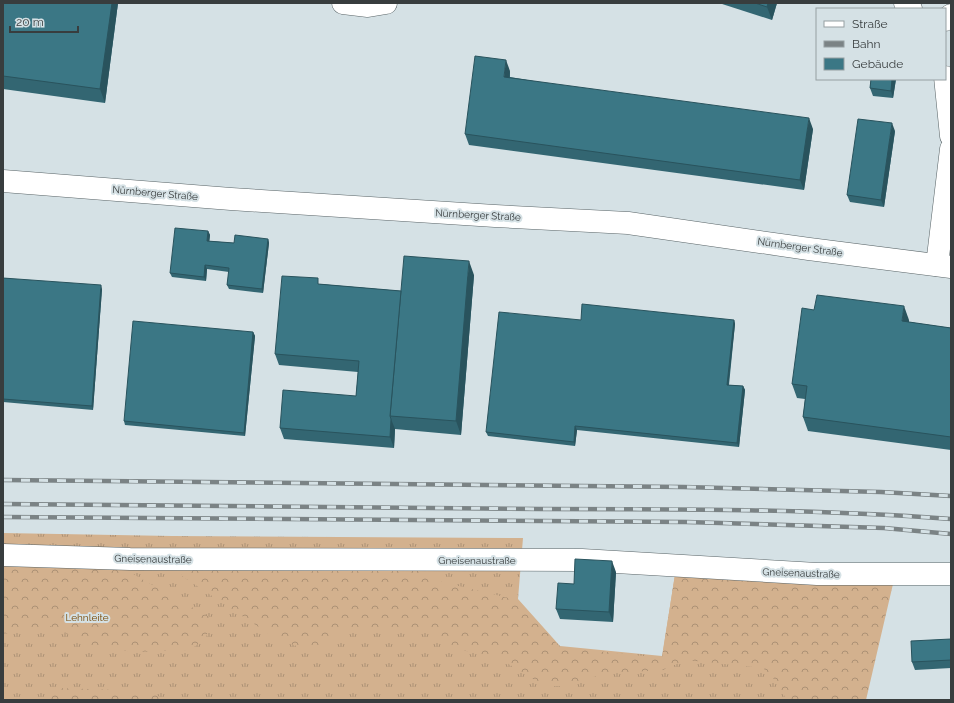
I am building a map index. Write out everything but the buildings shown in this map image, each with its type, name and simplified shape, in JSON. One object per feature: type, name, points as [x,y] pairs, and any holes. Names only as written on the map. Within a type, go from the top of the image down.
[{"type":"street","points":[[343,3],[368,6],[386,3]]},
{"type":"street","points":[[945,80],[951,136]]},
{"type":"street","points":[[944,266],[951,149]]},
{"type":"street","name":"Nürnberger Straße","points":[[3,181],[231,199],[628,223],[802,248],[944,266]]},
{"type":"street","name":"Gneisenaustraße","points":[[3,555],[130,559],[582,560],[817,574],[951,574]]},
{"type":"green space","name":"Lehnleite","points":[[3,533],[172,536],[523,538],[518,599],[560,646],[662,656],[675,575],[864,700],[3,700]]},
{"type":"green space","points":[[3,565],[117,565],[211,618],[206,638],[190,650],[135,652],[94,647],[51,626],[3,634]]},
{"type":"green space","points":[[178,568],[426,569],[442,582],[517,600],[560,647],[662,658],[675,574],[893,584],[866,700],[787,700],[776,681],[763,668],[686,660],[663,670],[603,674],[565,686],[545,686],[502,660],[457,649],[434,633],[418,631],[377,628],[340,628],[329,646],[315,652],[278,640],[182,576]]},
{"type":"green space","points":[[57,688],[152,691],[163,700],[44,700]]},
{"type":"railway","points":[[3,480],[683,487],[881,492],[951,496]]},
{"type":"railway","points":[[3,504],[746,510],[849,513],[951,519]]},
{"type":"railway","points":[[3,517],[686,522],[884,528],[951,534]]}]
